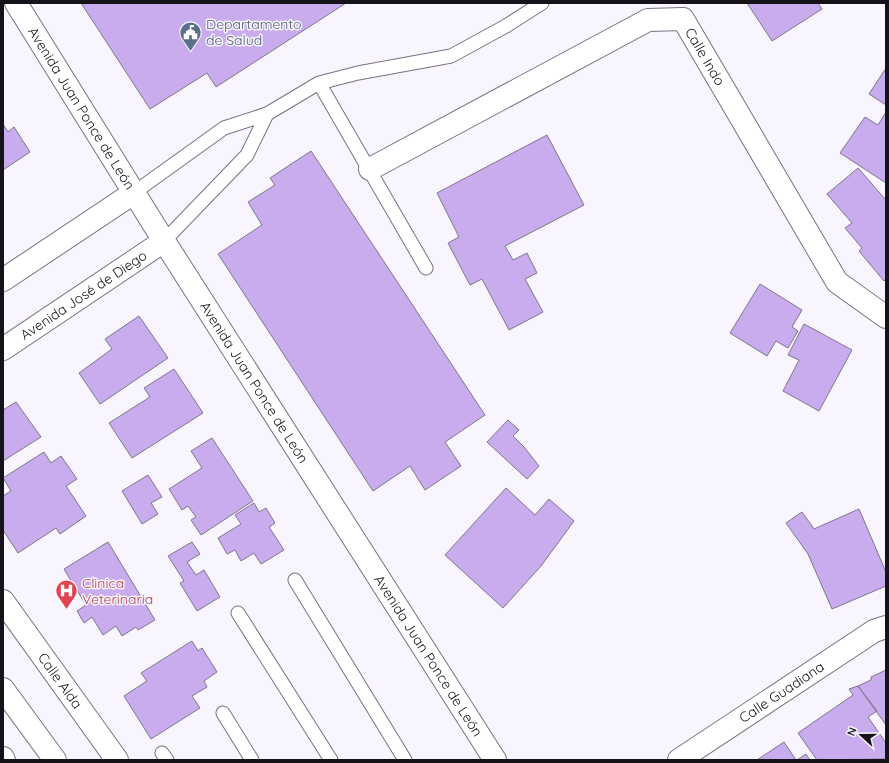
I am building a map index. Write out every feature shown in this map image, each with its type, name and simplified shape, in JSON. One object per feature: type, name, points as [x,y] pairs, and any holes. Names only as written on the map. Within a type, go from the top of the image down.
[{"type":"main road","name":"Avenida Juan Ponce de León","points":[[16,3],[135,192],[164,241],[495,760]]},
{"type":"main road","name":"Calle Indo","points":[[370,169],[648,20],[683,19],[836,282],[886,317]]},
{"type":"main road","points":[[3,280],[135,192]]},
{"type":"main road","name":"Avenida José de Diego","points":[[3,349],[164,241]]},
{"type":"main road","name":"Calle Alda","points":[[3,601],[117,760]]},
{"type":"main road","name":"Calle Guadiana","points":[[679,760],[874,631],[886,627]]},
{"type":"main road","points":[[3,689],[55,760]]},
{"type":"lane","points":[[135,192],[224,128],[267,114],[319,84],[358,73],[451,56],[506,26],[542,3]]},
{"type":"lane","points":[[319,84],[370,169],[426,268]]},
{"type":"lane","points":[[164,241],[247,155],[267,114]]},
{"type":"lane","points":[[295,580],[405,760]]},
{"type":"lane","points":[[238,614],[331,760]]},
{"type":"lane","points":[[223,713],[252,760]]},
{"type":"building","name":"Departamento de Salud","points":[[81,3],[346,3],[216,87],[207,73],[150,109]]},
{"type":"building","points":[[747,3],[818,3],[822,9],[772,41]]},
{"type":"building","points":[[886,68],[886,105],[869,94]]},
{"type":"building","points":[[886,112],[886,183],[840,153],[865,117],[878,125]]},
{"type":"building","points":[[3,124],[8,132],[14,127],[30,152],[3,170]]},
{"type":"building","points":[[547,135],[584,205],[505,246],[513,260],[527,253],[537,273],[525,279],[543,312],[509,330],[482,279],[470,285],[448,243],[459,237],[437,193]]},
{"type":"building","points":[[311,151],[485,415],[445,442],[461,466],[425,490],[410,466],[373,491],[218,254],[262,225],[248,202],[275,185],[270,178]]},
{"type":"building","points":[[858,168],[886,200],[886,279],[884,281],[859,251],[862,248],[845,228],[852,223],[827,194]]},
{"type":"building","points":[[760,284],[802,310],[792,327],[798,331],[788,348],[776,341],[767,356],[730,333]]},
{"type":"building","points":[[139,316],[168,358],[100,404],[79,373],[112,349],[105,339]]},
{"type":"building","points":[[804,324],[852,350],[819,411],[783,391],[799,360],[788,355]]},
{"type":"building","points":[[174,369],[203,413],[132,458],[109,423],[150,397],[144,388]]},
{"type":"building","points":[[16,402],[41,437],[3,461],[3,410]]},
{"type":"building","points":[[508,420],[519,430],[513,436],[539,466],[527,479],[487,442]]},
{"type":"building","points":[[212,438],[253,501],[201,535],[191,520],[196,517],[188,506],[182,510],[169,489],[202,468],[191,451]]},
{"type":"building","points":[[44,452],[51,463],[61,456],[77,479],[66,486],[86,516],[60,534],[56,528],[18,553],[3,530],[3,496],[11,491],[3,478]]},
{"type":"building","points":[[148,475],[162,497],[151,503],[158,514],[142,524],[122,491]]},
{"type":"building","points":[[506,488],[535,515],[549,499],[574,521],[541,566],[503,608],[445,555]]},
{"type":"building","points":[[254,503],[259,512],[266,508],[275,523],[269,527],[284,550],[261,564],[254,553],[241,561],[235,550],[227,554],[218,538],[241,524],[235,515]]},
{"type":"building","points":[[859,509],[886,572],[886,586],[832,609],[808,554],[786,523],[802,512],[814,529]]},
{"type":"building","points":[[108,542],[155,620],[138,630],[136,627],[122,636],[116,626],[103,635],[92,617],[84,623],[77,611],[86,605],[64,569]]},
{"type":"building","points":[[192,542],[200,554],[187,562],[196,575],[204,570],[220,597],[197,611],[180,583],[184,581],[168,556]]},
{"type":"building","points":[[192,641],[198,651],[202,648],[217,672],[204,681],[207,687],[192,696],[200,708],[151,739],[124,696],[147,681],[141,673]]},
{"type":"building","points":[[886,670],[886,725],[858,686],[871,680],[871,677]]},
{"type":"building","points":[[858,686],[877,711],[868,717],[886,743],[886,759],[817,760],[798,733],[853,695],[849,689]]},
{"type":"building","points":[[784,742],[796,760],[757,760]]},
{"type":"building","points":[[806,754],[810,760],[797,760]]},
{"type":"place","name":"Departamento de Salud","points":[[191,52]]},
{"type":"place","name":"Clinica Veterinaria","points":[[66,610]]}]
